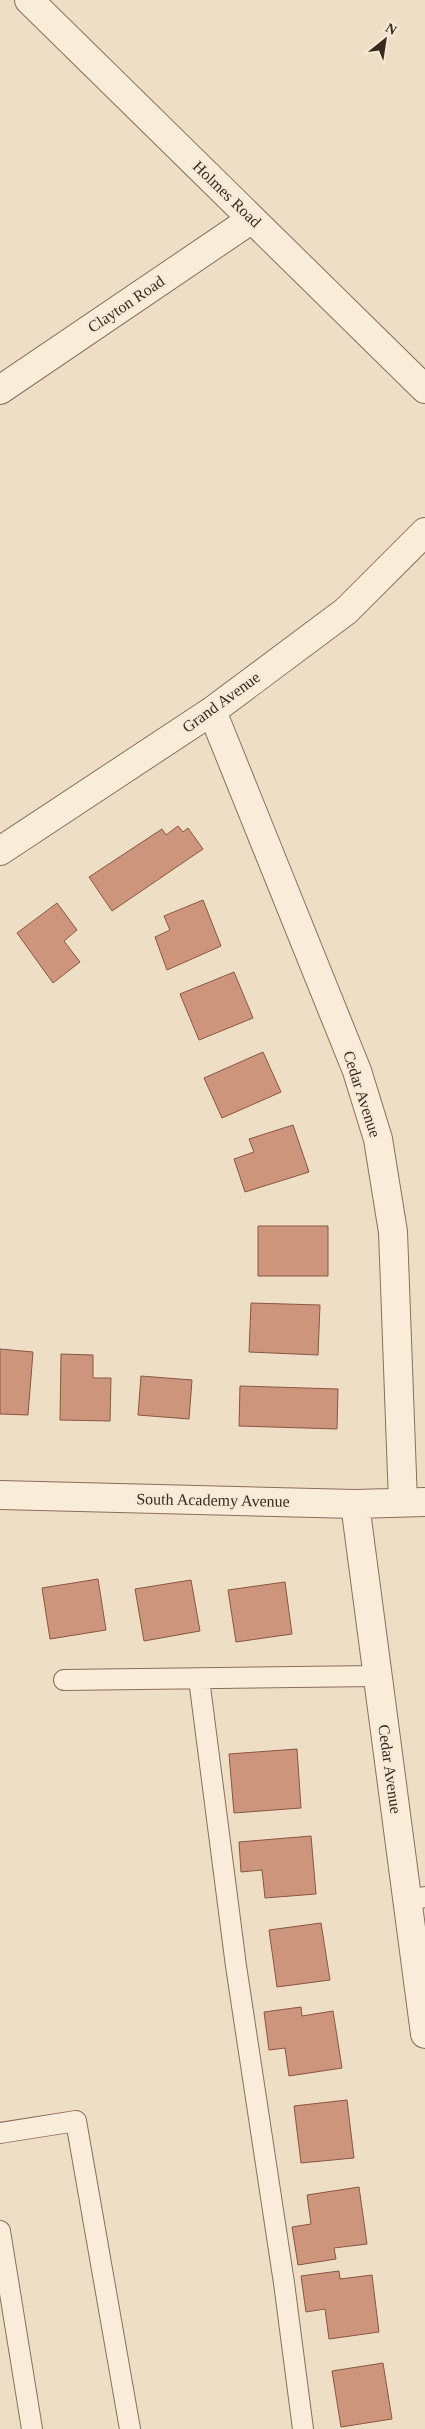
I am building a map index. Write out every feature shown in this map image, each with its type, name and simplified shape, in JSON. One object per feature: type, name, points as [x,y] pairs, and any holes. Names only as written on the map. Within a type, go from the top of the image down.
[{"type":"street","name":"Holmes Road","points":[[29,0],[425,389]]},
{"type":"street","name":"Clayton Road","points":[[0,390],[252,219]]},
{"type":"street","name":"Grand Avenue","points":[[0,851],[212,711],[346,611],[425,532]]},
{"type":"street","name":"Cedar Avenue","points":[[212,711],[357,1071],[378,1139],[392,1232],[414,1502]]},
{"type":"street","name":"South Academy Avenue","points":[[0,1495],[355,1504],[414,1502]]},
{"type":"street","name":"Cedar Avenue","points":[[355,1504],[378,1676],[416,1899],[425,2034]]},
{"type":"lane","points":[[64,1680],[378,1676]]},
{"type":"lane","points":[[199,1678],[236,1966],[303,2429]]},
{"type":"lane","points":[[0,2133],[76,2121],[130,2429]]},
{"type":"lane","points":[[0,2231],[32,2429]]},
{"type":"building","points":[[178,826],[183,832],[188,828],[203,849],[112,911],[89,877],[162,829],[166,835]]},
{"type":"building","points":[[203,900],[221,946],[167,970],[155,937],[170,930],[164,916]]},
{"type":"building","points":[[57,903],[77,930],[64,941],[80,962],[53,983],[17,933]]},
{"type":"building","points":[[234,972],[253,1018],[199,1040],[180,994]]},
{"type":"building","points":[[263,1052],[281,1092],[222,1118],[204,1078]]},
{"type":"building","points":[[293,1125],[309,1172],[245,1192],[234,1159],[254,1152],[249,1139]]},
{"type":"building","points":[[258,1226],[328,1226],[328,1276],[258,1276]]},
{"type":"building","points":[[251,1303],[320,1305],[318,1355],[249,1352]]},
{"type":"building","points":[[0,1349],[33,1352],[28,1415],[0,1414]]},
{"type":"building","points":[[61,1354],[93,1355],[93,1378],[111,1378],[110,1421],[60,1420]]},
{"type":"building","points":[[141,1376],[192,1380],[189,1419],[138,1415]]},
{"type":"building","points":[[240,1386],[338,1389],[337,1429],[239,1426]]},
{"type":"building","points":[[98,1579],[106,1630],[50,1639],[42,1588]]},
{"type":"building","points":[[191,1580],[200,1631],[144,1641],[135,1589]]},
{"type":"building","points":[[285,1582],[292,1634],[236,1642],[228,1590]]},
{"type":"building","points":[[297,1749],[301,1808],[234,1813],[229,1754]]},
{"type":"building","points":[[311,1836],[316,1894],[265,1898],[262,1870],[241,1872],[239,1842]]},
{"type":"building","points":[[321,1923],[330,1980],[277,1987],[269,1930]]},
{"type":"building","points":[[301,2007],[302,2016],[333,2011],[342,2068],[289,2076],[285,2048],[269,2050],[264,2012]]},
{"type":"building","points":[[347,2100],[354,2158],[301,2163],[294,2106]]},
{"type":"building","points":[[359,2187],[367,2244],[334,2248],[336,2259],[298,2265],[292,2227],[311,2224],[307,2195]]},
{"type":"building","points":[[339,2271],[340,2279],[372,2275],[379,2332],[329,2339],[325,2309],[306,2312],[301,2276]]},
{"type":"building","points":[[383,2363],[392,2419],[341,2427],[332,2371]]}]
